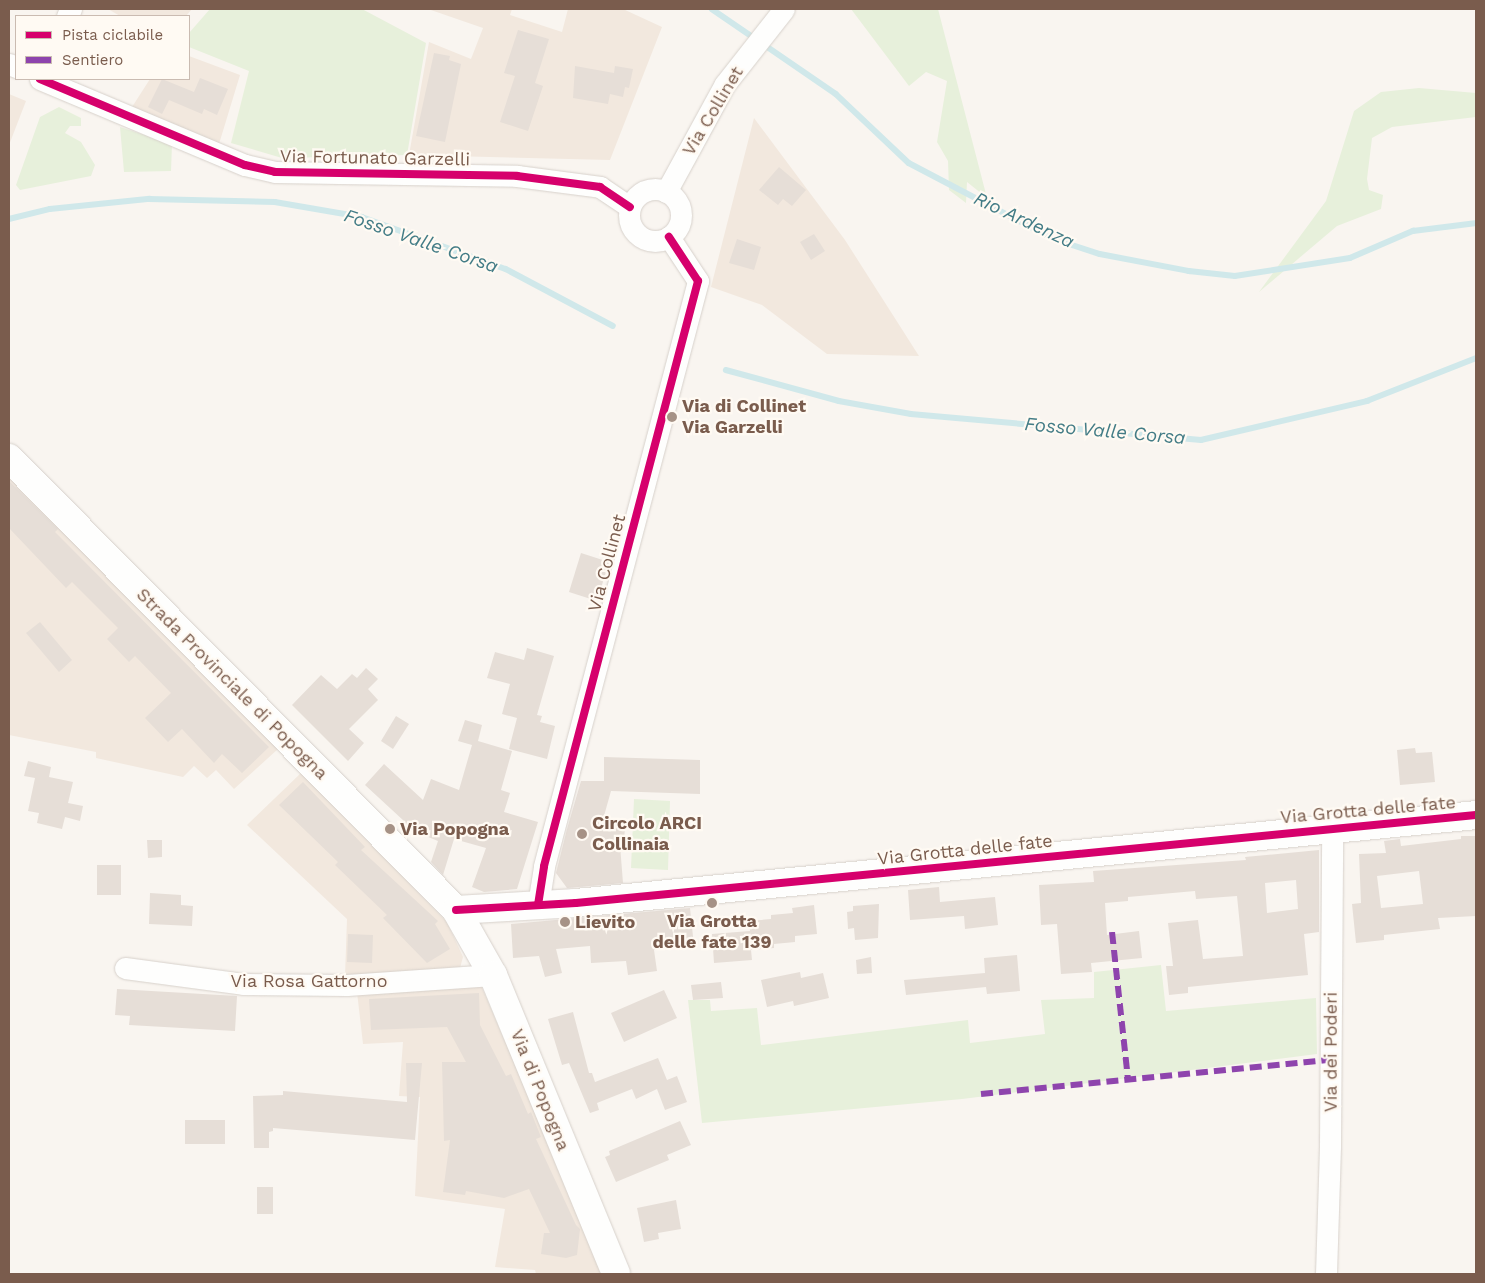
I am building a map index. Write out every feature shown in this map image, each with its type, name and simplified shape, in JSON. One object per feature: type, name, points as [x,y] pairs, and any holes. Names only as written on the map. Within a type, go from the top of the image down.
[{"type":"main road","name":"Strada Provinciale di Popogna","points":[[9,458],[456,910]]},
{"type":"main road","name":"Via Grotta delle fate","points":[[456,910],[538,905],[1476,816]]},
{"type":"main road","name":"Via di Popogna","points":[[456,910],[493,975],[616,1274]]},
{"type":"street","name":"Via Collinet","points":[[666,192],[725,84],[780,14]]},
{"type":"street","name":"Via Fortunato Garzelli","points":[[43,80],[246,164],[274,172],[517,176],[600,186],[630,207]]},
{"type":"street","points":[[658,190],[666,192],[677,203],[681,218],[669,237],[654,241],[639,236],[630,223],[630,207],[641,194],[658,190]]},
{"type":"street","name":"Via Collinet","points":[[538,905],[544,866],[698,280],[669,237]]},
{"type":"street","name":"Via dei Poderi","points":[[1326,1274],[1330,1146],[1332,829]]},
{"type":"street","name":"Via Rosa Gattorno","points":[[125,968],[243,984],[347,985],[493,975]]},
{"type":"shaded area","points":[[108,9],[192,9],[187,15],[118,15]]},
{"type":"shaded area","points":[[428,9],[512,9],[510,15],[562,32],[568,9],[623,9],[662,27],[610,160],[409,155],[429,42],[471,59],[483,28]]},
{"type":"shaded area","points":[[190,56],[240,75],[219,144],[132,107],[149,80],[190,80]]},
{"type":"shaded area","points":[[9,94],[26,101],[9,145]]},
{"type":"shaded area","points":[[754,118],[845,240],[919,356],[827,354],[762,305],[711,287]]},
{"type":"shaded area","points":[[9,477],[278,749],[234,789],[216,770],[207,778],[194,766],[183,777],[96,758],[96,752],[9,735]]},
{"type":"shaded area","points":[[301,773],[447,922],[463,957],[460,968],[345,976],[347,919],[247,825]]},
{"type":"shaded area","points":[[480,983],[605,1274],[536,1274],[535,1270],[495,1267],[505,1209],[415,1196],[420,1097],[399,1096],[403,1042],[363,1044],[357,992]]},
{"type":"green space","points":[[210,9],[362,9],[426,43],[407,155],[282,158],[231,143],[249,71],[190,47],[190,32]]},
{"type":"green space","points":[[851,9],[938,9],[987,198],[967,182],[966,203],[949,190],[948,161],[937,142],[947,81],[926,72],[909,86]]},
{"type":"green space","points":[[1419,88],[1476,93],[1476,117],[1392,127],[1372,138],[1367,179],[1369,190],[1383,195],[1381,209],[1337,226],[1259,292],[1326,201],[1354,111],[1381,92]]},
{"type":"green space","points":[[59,107],[81,118],[81,126],[70,126],[65,133],[81,142],[95,165],[91,176],[20,190],[16,185],[40,117]]},
{"type":"green space","points":[[120,127],[172,144],[171,171],[124,172]]},
{"type":"green space","points":[[634,799],[670,801],[668,870],[631,868]]},
{"type":"green space","points":[[1161,965],[1166,1011],[1316,998],[1317,1054],[962,1099],[702,1123],[688,1000],[710,1000],[711,1011],[757,1008],[761,1045],[968,1020],[970,1043],[1045,1034],[1041,1000],[1094,998],[1094,972]]},
{"type":"building","points":[[518,30],[549,39],[535,83],[543,86],[528,131],[500,122],[515,76],[504,73]]},
{"type":"building","points":[[434,53],[450,56],[449,60],[461,64],[445,142],[416,136]]},
{"type":"building","points":[[575,66],[614,73],[615,66],[633,69],[629,88],[625,87],[623,97],[610,94],[608,104],[573,98]]},
{"type":"building","points":[[200,78],[228,89],[217,115],[204,109],[202,114],[169,100],[162,114],[148,107],[162,80],[194,92]]},
{"type":"building","points":[[779,167],[806,190],[792,206],[783,199],[778,205],[759,190]]},
{"type":"building","points":[[814,234],[825,251],[811,260],[800,242]]},
{"type":"building","points":[[737,239],[761,247],[754,270],[729,263]]},
{"type":"building","points":[[9,481],[58,529],[55,532],[269,747],[242,773],[222,754],[214,763],[182,729],[168,742],[145,718],[171,693],[135,656],[129,662],[107,639],[118,628],[72,582],[66,588],[9,528]]},
{"type":"building","points":[[581,553],[609,562],[597,601],[569,592]]},
{"type":"building","points":[[40,622],[72,660],[59,672],[26,633]]},
{"type":"building","points":[[527,648],[554,656],[537,715],[542,716],[540,722],[555,726],[547,759],[509,749],[517,718],[502,714],[510,684],[487,678],[495,652],[524,660]]},
{"type":"building","points":[[366,668],[378,679],[368,689],[378,700],[349,729],[364,743],[348,761],[292,705],[321,675],[337,689],[352,674],[357,678]]},
{"type":"building","points":[[396,716],[409,724],[393,749],[381,741]]},
{"type":"building","points":[[465,720],[482,725],[478,741],[512,751],[501,790],[510,793],[504,812],[538,822],[517,889],[484,892],[472,887],[486,848],[454,839],[443,875],[431,862],[438,841],[401,826],[404,821],[365,785],[384,764],[423,800],[431,779],[459,790],[472,745],[458,741]]},
{"type":"building","points":[[1415,748],[1416,753],[1432,752],[1435,782],[1400,785],[1397,750]]},
{"type":"building","points":[[604,757],[700,760],[700,794],[611,791],[602,823],[625,824],[624,846],[620,845],[623,883],[567,888],[556,873],[567,829],[581,781],[604,781]]},
{"type":"building","points":[[28,761],[51,767],[49,777],[73,782],[68,803],[83,806],[80,821],[65,817],[62,829],[37,823],[39,813],[28,811],[35,778],[24,776]]},
{"type":"building","points":[[303,782],[365,847],[361,850],[438,921],[435,924],[450,949],[427,963],[383,918],[387,915],[335,865],[338,862],[279,805]]},
{"type":"building","points":[[1461,836],[1476,836],[1476,916],[1438,918],[1440,929],[1384,935],[1384,940],[1356,943],[1352,904],[1361,903],[1359,854],[1386,853],[1384,841],[1400,839],[1401,846],[1461,839]],"holes":[[[1419,871],[1423,904],[1381,908],[1377,876]]]},
{"type":"building","points":[[147,840],[162,840],[162,857],[148,858]]},
{"type":"building","points":[[1319,850],[1319,932],[1304,934],[1308,975],[1188,987],[1188,993],[1169,995],[1166,966],[1173,966],[1168,923],[1198,920],[1203,959],[1243,956],[1237,896],[1196,899],[1195,891],[1128,897],[1128,901],[1105,903],[1107,935],[1139,931],[1142,958],[1091,963],[1092,972],[1061,974],[1057,924],[1041,925],[1039,885],[1094,882],[1093,871],[1246,860],[1245,857]],"holes":[[[1296,880],[1298,909],[1267,913],[1265,883]]]},
{"type":"building","points":[[97,865],[121,865],[121,895],[97,895]]},
{"type":"building","points":[[939,887],[940,902],[995,897],[998,925],[965,929],[964,916],[910,920],[908,890]]},
{"type":"building","points":[[150,893],[181,895],[181,905],[193,906],[192,926],[149,924]]},
{"type":"building","points":[[879,904],[878,938],[855,940],[854,928],[848,929],[847,912],[853,911],[853,906]]},
{"type":"building","points":[[814,905],[817,934],[795,936],[795,942],[774,944],[774,948],[751,950],[752,960],[714,963],[712,934],[750,931],[749,921],[771,919],[771,915],[793,913],[792,908]]},
{"type":"building","points":[[690,908],[694,946],[654,950],[657,971],[628,975],[626,961],[591,963],[590,946],[556,949],[562,973],[545,977],[539,956],[513,958],[511,924]]},
{"type":"building","points":[[348,934],[373,935],[372,963],[347,962]]},
{"type":"building","points":[[1017,955],[1020,991],[987,994],[986,987],[906,995],[904,980],[985,973],[984,958]]},
{"type":"building","points":[[871,957],[872,973],[857,974],[856,960]]},
{"type":"building","points":[[800,972],[801,978],[823,973],[829,998],[794,1006],[793,1001],[767,1007],[761,980]]},
{"type":"building","points":[[721,982],[723,998],[693,1000],[691,985]]},
{"type":"building","points":[[117,989],[237,996],[235,1031],[129,1025],[130,1016],[115,1015]]},
{"type":"building","points":[[664,990],[677,1018],[624,1042],[611,1013]]},
{"type":"building","points":[[479,993],[480,1025],[506,1076],[511,1074],[528,1114],[531,1112],[541,1137],[536,1139],[576,1225],[580,1229],[577,1255],[566,1258],[541,1254],[544,1233],[550,1233],[529,1189],[504,1198],[466,1191],[465,1195],[443,1192],[450,1140],[444,1141],[442,1062],[466,1062],[447,1027],[371,1030],[369,999]]},
{"type":"building","points":[[573,1012],[589,1073],[592,1073],[595,1082],[658,1058],[667,1080],[677,1076],[687,1102],[665,1110],[657,1089],[636,1099],[632,1089],[597,1103],[599,1110],[590,1113],[569,1063],[562,1065],[548,1019]]},
{"type":"building","points":[[406,1063],[422,1063],[415,1140],[273,1128],[273,1131],[269,1132],[269,1148],[254,1148],[253,1096],[283,1095],[283,1091],[407,1102]]},
{"type":"building","points":[[185,1120],[225,1120],[225,1144],[185,1144]]},
{"type":"building","points":[[680,1121],[691,1145],[667,1155],[669,1160],[616,1182],[605,1157],[610,1155],[609,1151]]},
{"type":"building","points":[[257,1187],[273,1187],[273,1214],[257,1214]]},
{"type":"building","points":[[676,1200],[681,1229],[658,1233],[659,1239],[644,1242],[637,1208]]},
{"type":"waterway","name":"Rio Ardenza","points":[[712,9],[836,94],[909,163],[1054,239],[1100,254],[1189,271],[1235,276],[1350,258],[1413,231],[1476,223]]},
{"type":"waterway","name":"Fosso Valle Corsa","points":[[9,219],[50,209],[149,199],[275,202],[362,217],[506,269],[613,326]]},
{"type":"waterway","name":"Fosso Valle Corsa","points":[[726,370],[839,401],[911,414],[1201,440],[1367,401],[1476,358]]},
{"type":"marked path","points":[[1112,932],[1128,1080]]},
{"type":"marked path","points":[[981,1094],[1330,1060]]},
{"type":"cycle path","points":[[42,80],[245,165],[275,172],[517,176],[600,187],[630,207]]},
{"type":"cycle path","points":[[538,905],[544,866],[698,281],[669,237]]},
{"type":"cycle path","points":[[456,910],[576,903],[1476,815]]},
{"type":"place","name":"Via di Collinet Via Garzelli","points":[[672,417]]},
{"type":"place","name":"Via Popogna","points":[[390,829]]},
{"type":"place","name":"Circolo ARCI Collinaia","points":[[582,834]]},
{"type":"place","name":"Via Grotta delle fate 139","points":[[712,903]]},
{"type":"place","name":"Lievito","points":[[565,922]]}]
